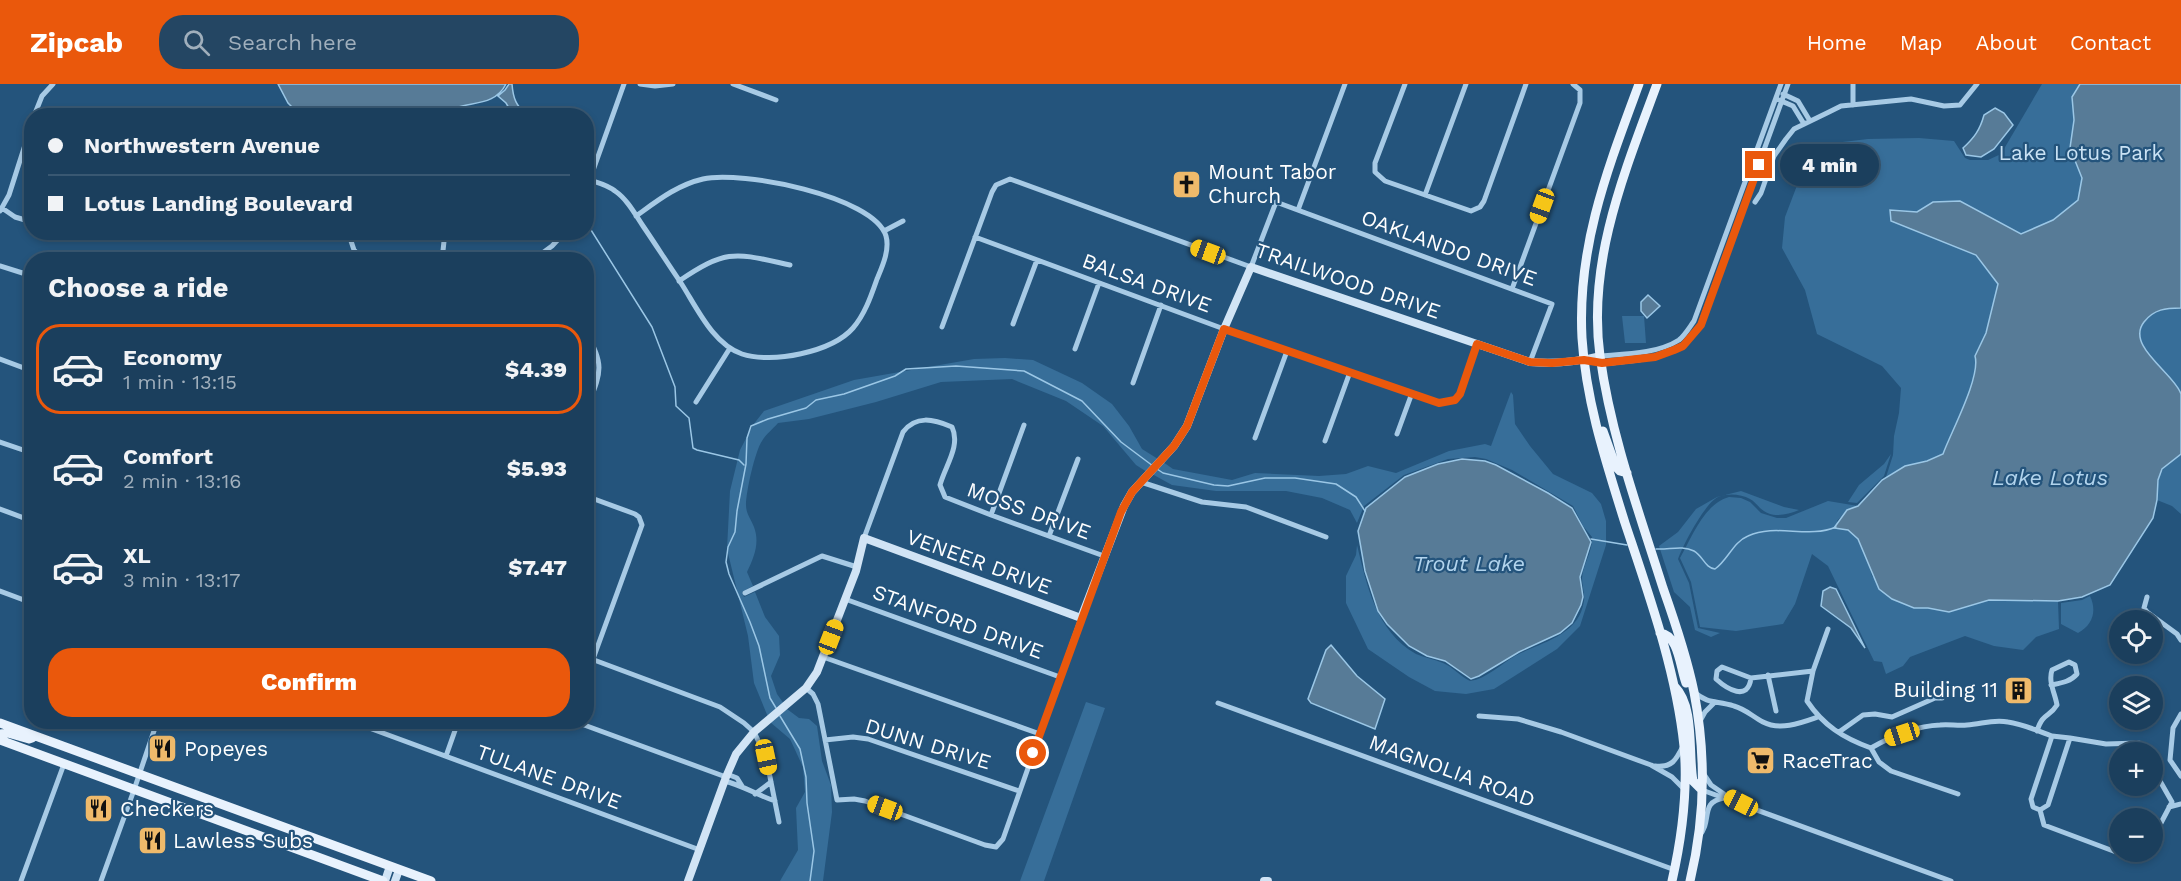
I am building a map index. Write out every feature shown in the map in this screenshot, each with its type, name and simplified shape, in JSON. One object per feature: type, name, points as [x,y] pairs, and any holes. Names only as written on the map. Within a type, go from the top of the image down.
[{"type":"main road","points":[[1639,84],[1605,176],[1590,232],[1582,290],[1582,337],[1590,407],[1675,687],[1683,745],[1684,790],[1682,831],[1672,881]]},
{"type":"main road","points":[[1651,100],[1652,84]]},
{"type":"main road","points":[[1657,84],[1621,182],[1609,225],[1600,292],[1601,360],[1610,414],[1683,651],[1699,723],[1702,790],[1698,836],[1690,881]]},
{"type":"main road","points":[[1590,407],[1599,420],[1616,467],[1628,473]]},
{"type":"main road","points":[[1660,633],[1671,638],[1685,682],[1693,690]]},
{"type":"main road","points":[[1675,687],[1683,695],[1693,781],[1695,786],[1702,790]]},
{"type":"main road","points":[[2,725],[431,881]]},
{"type":"main road","points":[[0,734],[8,733],[29,739],[37,736]]},
{"type":"main road","points":[[0,740],[384,881]]},
{"type":"street","points":[[37,108],[42,96],[52,84]]},
{"type":"street","points":[[594,169],[624,84]]},
{"type":"street","points":[[640,84],[656,86],[673,84]]},
{"type":"street","points":[[733,84],[776,100]]},
{"type":"street","points":[[1298,210],[1345,84]]},
{"type":"street","points":[[1405,84],[1375,163],[1375,172],[1385,181],[1466,210],[1476,210],[1484,201],[1526,84]]},
{"type":"street","points":[[1425,195],[1466,84]]},
{"type":"street","points":[[1512,289],[1580,104],[1580,90],[1573,84]]},
{"type":"street","points":[[1601,360],[1653,350],[1679,339],[1694,321],[1780,84]]},
{"type":"street","points":[[1601,360],[1655,357],[1683,346],[1701,325],[1788,84]]},
{"type":"street","points":[[1853,84],[1853,105]]},
{"type":"street","points":[[1966,84],[1972,92]]},
{"type":"street","points":[[1755,202],[1761,193],[1774,156],[1794,129],[1841,106],[1911,99],[1953,107],[1964,102],[1977,84]]},
{"type":"street","points":[[1777,92],[1796,104],[1807,123]]},
{"type":"street","points":[[1775,99],[1796,104]]},
{"type":"street","points":[[24,148],[9,195],[1,210],[24,219]]},
{"type":"street","points":[[594,182],[616,192],[626,201],[679,281],[712,330],[730,348],[752,357],[778,358],[808,351],[844,336],[860,320],[887,249],[887,237],[884,231],[873,217],[858,208],[804,189],[733,176],[704,178],[680,186],[636,216]]},
{"type":"street","name":"TRAILWOOD DRIVE","points":[[975,237],[996,185],[1002,181],[1015,180],[1251,267],[1530,362],[1601,360]]},
{"type":"street","name":"OAKLANDO DRIVE","points":[[1251,267],[1275,202],[1552,304],[1530,362]]},
{"type":"street","points":[[884,231],[903,221]]},
{"type":"street","points":[[942,327],[975,237]]},
{"type":"street","name":"BALSA DRIVE","points":[[975,237],[1224,329],[1439,403],[1455,400],[1460,394],[1477,344]]},
{"type":"street","points":[[547,252],[558,240]]},
{"type":"street","points":[[679,281],[704,264],[729,256],[742,255],[790,265]]},
{"type":"street","points":[[1013,324],[1037,260]]},
{"type":"street","points":[[0,266],[24,274]]},
{"type":"street","points":[[806,688],[816,699],[837,800],[865,801],[984,845],[996,847],[1003,839],[1081,618],[1124,506],[1141,482],[1174,446],[1187,426],[1224,329],[1251,267]]},
{"type":"street","points":[[1075,349],[1099,283]]},
{"type":"street","points":[[1133,382],[1161,305]]},
{"type":"street","points":[[594,346],[598,352],[600,369],[594,390]]},
{"type":"street","points":[[696,402],[730,348]]},
{"type":"street","points":[[1255,438],[1287,351]]},
{"type":"street","points":[[0,359],[24,368]]},
{"type":"street","points":[[1325,441],[1350,372]]},
{"type":"street","points":[[1397,434],[1412,393]]},
{"type":"street","name":"MOSS DRIVE","points":[[864,538],[903,432],[914,421],[923,419],[952,427],[956,440],[942,477],[941,491],[950,500],[1104,556]]},
{"type":"street","points":[[991,515],[1024,425]]},
{"type":"street","points":[[0,442],[24,450]]},
{"type":"street","points":[[1049,537],[1078,459]]},
{"type":"street","points":[[1141,482],[1202,502],[1246,507],[1326,537]]},
{"type":"street","points":[[594,499],[634,514],[641,520],[642,530],[594,648]]},
{"type":"street","points":[[0,509],[24,518]]},
{"type":"street","points":[[688,881],[736,754],[754,732],[806,688],[817,672],[857,567],[864,538]]},
{"type":"street","name":"VENEER DRIVE","points":[[864,538],[1081,618]]},
{"type":"street","points":[[745,593],[822,556],[857,567]]},
{"type":"street","points":[[0,591],[24,600]]},
{"type":"street","points":[[2148,597],[2144,608],[2147,612],[2177,634],[2181,640]]},
{"type":"street","name":"STANFORD DRIVE","points":[[845,599],[1060,676]]},
{"type":"street","points":[[1828,629],[1813,671],[1807,701],[1818,717],[1851,741],[1870,748],[1879,762],[1892,771],[1958,794]]},
{"type":"street","points":[[823,657],[1040,734]]},
{"type":"street","points":[[594,660],[720,707],[734,715],[754,732],[766,757],[779,822]]},
{"type":"street","points":[[2037,731],[2041,718],[2057,705],[2051,685],[2050,679],[2052,670],[2069,662],[2075,665],[2077,674],[2074,678],[2051,685]]},
{"type":"street","points":[[1751,678],[1750,686],[1739,692],[1726,688],[1716,679],[1717,671],[1722,667],[1751,678],[1813,671]]},
{"type":"street","points":[[1768,675],[1776,711]]},
{"type":"street","points":[[1693,690],[1701,698],[1713,704],[1727,704],[1742,708],[1764,723],[1778,726],[1792,725],[1818,717]]},
{"type":"street","points":[[1839,732],[1863,715],[1875,714],[1892,717],[1935,698],[1942,698]]},
{"type":"street","name":"MAGNOLIA ROAD","points":[[1218,703],[1675,870]]},
{"type":"street","points":[[1699,723],[1703,713],[1713,704]]},
{"type":"street","points":[[2181,714],[2173,728],[2170,760],[2181,776]]},
{"type":"street","points":[[1479,716],[1518,719],[1563,733],[1651,765],[1672,777],[1684,790]]},
{"type":"street","points":[[1870,748],[1898,735],[1941,724],[1957,726],[1998,721],[2018,724],[2052,736],[2109,744]]},
{"type":"street","points":[[100,881],[155,729]]},
{"type":"street","name":"TULANE DRIVE","points":[[372,729],[700,850]]},
{"type":"street","points":[[446,756],[456,729]]},
{"type":"street","points":[[594,729],[726,777],[755,794],[775,801]]},
{"type":"street","points":[[2040,810],[2033,807],[2031,799],[2052,736]]},
{"type":"street","name":"DUNN DRIVE","points":[[825,740],[853,737],[868,739],[1019,791]]},
{"type":"street","points":[[2040,810],[2048,805],[2070,738]]},
{"type":"street","points":[[1651,765],[1666,767],[1672,764],[1683,745]]},
{"type":"street","points":[[21,881],[64,764]]},
{"type":"street","points":[[1702,771],[1717,790],[1741,803]]},
{"type":"street","points":[[755,794],[771,782]]},
{"type":"street","points":[[2163,786],[2172,802],[2163,819]]},
{"type":"street","points":[[1702,790],[1951,881]]},
{"type":"street","points":[[1698,836],[1705,829],[1711,802],[1726,798]]},
{"type":"street","points":[[2169,807],[2181,804]]},
{"type":"street","points":[[2040,810],[2044,825],[2109,849]]},
{"type":"street","points":[[384,881],[395,868]]},
{"type":"street","points":[[395,868],[395,881]]},
{"type":"green space","name":"Lake Lotus Park","points":[[2042,84],[2181,84],[2049,279],[1916,230],[1976,255],[1998,284],[1986,333],[1975,356],[1976,365],[1970,390],[1943,454],[1927,461],[1905,466],[1886,477],[1893,455],[1901,388],[1882,366],[1817,334],[1805,290],[1782,248],[1785,217],[1801,175],[1815,156],[1834,143],[1868,139],[1919,138],[1954,141],[1965,158],[1988,160],[2001,154]]},
{"type":"green space","points":[[2163,308],[2181,308],[2181,394],[2140,341],[2140,327],[2149,316]]},
{"type":"green space","points":[[1622,316],[1644,316],[1646,343],[1625,343]]},
{"type":"green space","points":[[974,359],[1033,360],[1082,383],[1112,404],[1129,426],[1142,449],[1158,459],[1147,472],[1136,465],[1103,426],[1066,401],[1012,379],[941,382],[809,419],[778,423],[759,446],[749,482],[746,508],[756,533],[756,544],[747,572],[753,586],[742,592],[744,597],[755,592],[765,617],[779,636],[780,655],[771,676],[777,694],[784,704],[768,717],[754,683],[748,636],[727,549],[730,491],[740,450],[753,425],[764,411],[854,380]]},
{"type":"green space","points":[[1511,392],[1515,424],[1530,446],[1553,474],[1592,493],[1601,504],[1606,521],[1606,545],[1580,626],[1557,649],[1494,689],[1466,694],[1435,691],[1409,677],[1368,649],[1346,603],[1346,576],[1356,555],[1357,545],[1375,606],[1391,633],[1416,654],[1447,665],[1470,681],[1476,680],[1515,656],[1567,630],[1581,613],[1584,601],[1583,573],[1592,537],[1583,526],[1573,506],[1512,470],[1475,457],[1448,459],[1404,475],[1364,506],[1357,523],[1350,510],[1322,498],[1286,491],[1216,491],[1172,485],[1152,474],[1163,462],[1173,469],[1232,480],[1255,473],[1319,476],[1346,474],[1368,466],[1396,473],[1449,451],[1485,444],[1491,446]]},
{"type":"green space","points":[[1891,454],[1884,476],[1857,503],[1848,502],[1859,485],[1884,464]]},
{"type":"green space","points":[[2181,454],[2181,514],[2172,506],[2157,500],[2161,473]]},
{"type":"green space","points":[[1741,491],[1784,507],[1799,510],[1774,515],[1769,514],[1746,497],[1723,496]]},
{"type":"green space","points":[[1721,496],[1707,507],[1689,535],[1678,559],[1689,583],[1698,628],[1720,633],[1711,637],[1695,630],[1690,607],[1674,592],[1659,546],[1678,532],[1696,509],[1717,497]]},
{"type":"green space","points":[[1729,497],[1741,498],[1750,502],[1761,513],[1777,518],[1786,518],[1828,501],[1858,506],[1847,510],[1837,521],[1858,539],[1866,555],[1872,576],[1914,608],[1949,612],[1989,600],[2058,601],[2059,629],[2036,637],[2023,650],[1994,646],[1965,636],[1910,657],[1903,666],[1886,674],[1882,662],[1874,661],[1828,566],[1812,554],[1795,604],[1783,624],[1736,631],[1700,627],[1691,582],[1680,558],[1706,514],[1720,501]]},
{"type":"green space","points":[[2090,596],[2093,607],[2092,617],[2083,630],[2078,633],[2061,624],[2061,603],[2082,600]]},
{"type":"green space","points":[[1086,702],[1105,708],[1044,881],[1020,881]]},
{"type":"green space","points":[[787,709],[799,718],[809,719],[817,726],[822,761],[831,785],[832,812],[823,881],[780,881],[798,850],[796,808],[805,792],[803,767],[790,739],[770,722]]},
{"type":"water","points":[[278,84],[506,84],[502,91],[491,99],[456,108],[293,108]]},
{"type":"water","points":[[509,84],[512,84],[514,98],[520,108],[509,108],[498,96]]},
{"type":"water","name":"Lake Lotus","points":[[2080,84],[2181,84],[2181,308],[2156,312],[2144,322],[2140,331],[2141,341],[2146,350],[2177,386],[2181,394],[2181,454],[2162,469],[2158,480],[2153,518],[2110,585],[2082,597],[2058,601],[1989,600],[1949,612],[1914,608],[1892,599],[1879,589],[1858,539],[1848,530],[1834,528],[1847,510],[1858,506],[1882,480],[1905,466],[1927,461],[1943,454],[1970,390],[1976,365],[1975,356],[1986,333],[1998,284],[1976,255],[1891,221],[1890,210],[1917,212],[1933,202],[1960,201],[2021,234],[2053,220],[2078,200],[2082,178],[2070,148],[2074,120],[2072,97]]},
{"type":"water","points":[[1995,108],[2004,113],[2013,125],[1994,149],[1981,157],[1966,155],[1963,148],[1976,133],[1984,115]]},
{"type":"water","points":[[1648,295],[1660,306],[1647,318],[1641,311],[1641,302]]},
{"type":"water","name":"Trout Lake","points":[[1462,459],[1485,461],[1496,465],[1572,508],[1591,542],[1580,577],[1583,597],[1572,623],[1560,633],[1519,652],[1471,679],[1445,661],[1427,656],[1409,646],[1387,624],[1378,611],[1365,571],[1358,531],[1366,508],[1405,477],[1438,464]]},
{"type":"water","points":[[1830,587],[1836,589],[1865,648],[1851,628],[1821,606],[1823,591]]},
{"type":"water","points":[[1331,645],[1357,676],[1385,699],[1375,729],[1311,703],[1308,699],[1326,650]]},
{"type":"waterway","points":[[594,235],[652,327],[675,387],[676,406],[689,418],[693,448],[739,460],[744,465]]},
{"type":"waterway","points":[[776,708],[770,698],[759,646],[726,562],[728,547],[735,532],[746,464],[747,438],[751,426],[806,408],[816,400],[844,394],[895,376],[906,369],[956,366],[1024,371],[1082,401],[1121,442],[1153,466]]},
{"type":"waterway","points":[[1157,469],[1163,473],[1214,485],[1228,486],[1265,478],[1295,478],[1336,484],[1356,497],[1365,511]]},
{"type":"waterway","points":[[1656,549],[1689,549],[1715,569],[1738,542],[1759,532],[1814,532],[1836,527]]},
{"type":"waterway","points":[[1591,539],[1627,545]]},
{"type":"waterway","points":[[780,716],[800,749],[806,777],[807,803],[814,851],[810,881]]},
{"type":"place","name":"Mount Tabor Church","points":[[1187,184]]},
{"type":"place","name":"Building 11","points":[[2019,690]]},
{"type":"place","name":"Popeyes","points":[[163,749]]},
{"type":"place","name":"RaceTrac","points":[[1761,761]]},
{"type":"place","name":"Checkers","points":[[99,809]]},
{"type":"place","name":"Lawless Subs","points":[[152,841]]},
{"type":"route","points":[[1033,753],[1121,512],[1132,492],[1182,436],[1193,414],[1224,329],[1439,403],[1448,403],[1460,394],[1477,344],[1530,362],[1552,363],[1584,360],[1602,363],[1655,357],[1683,346],[1701,325],[1759,165]]}]
